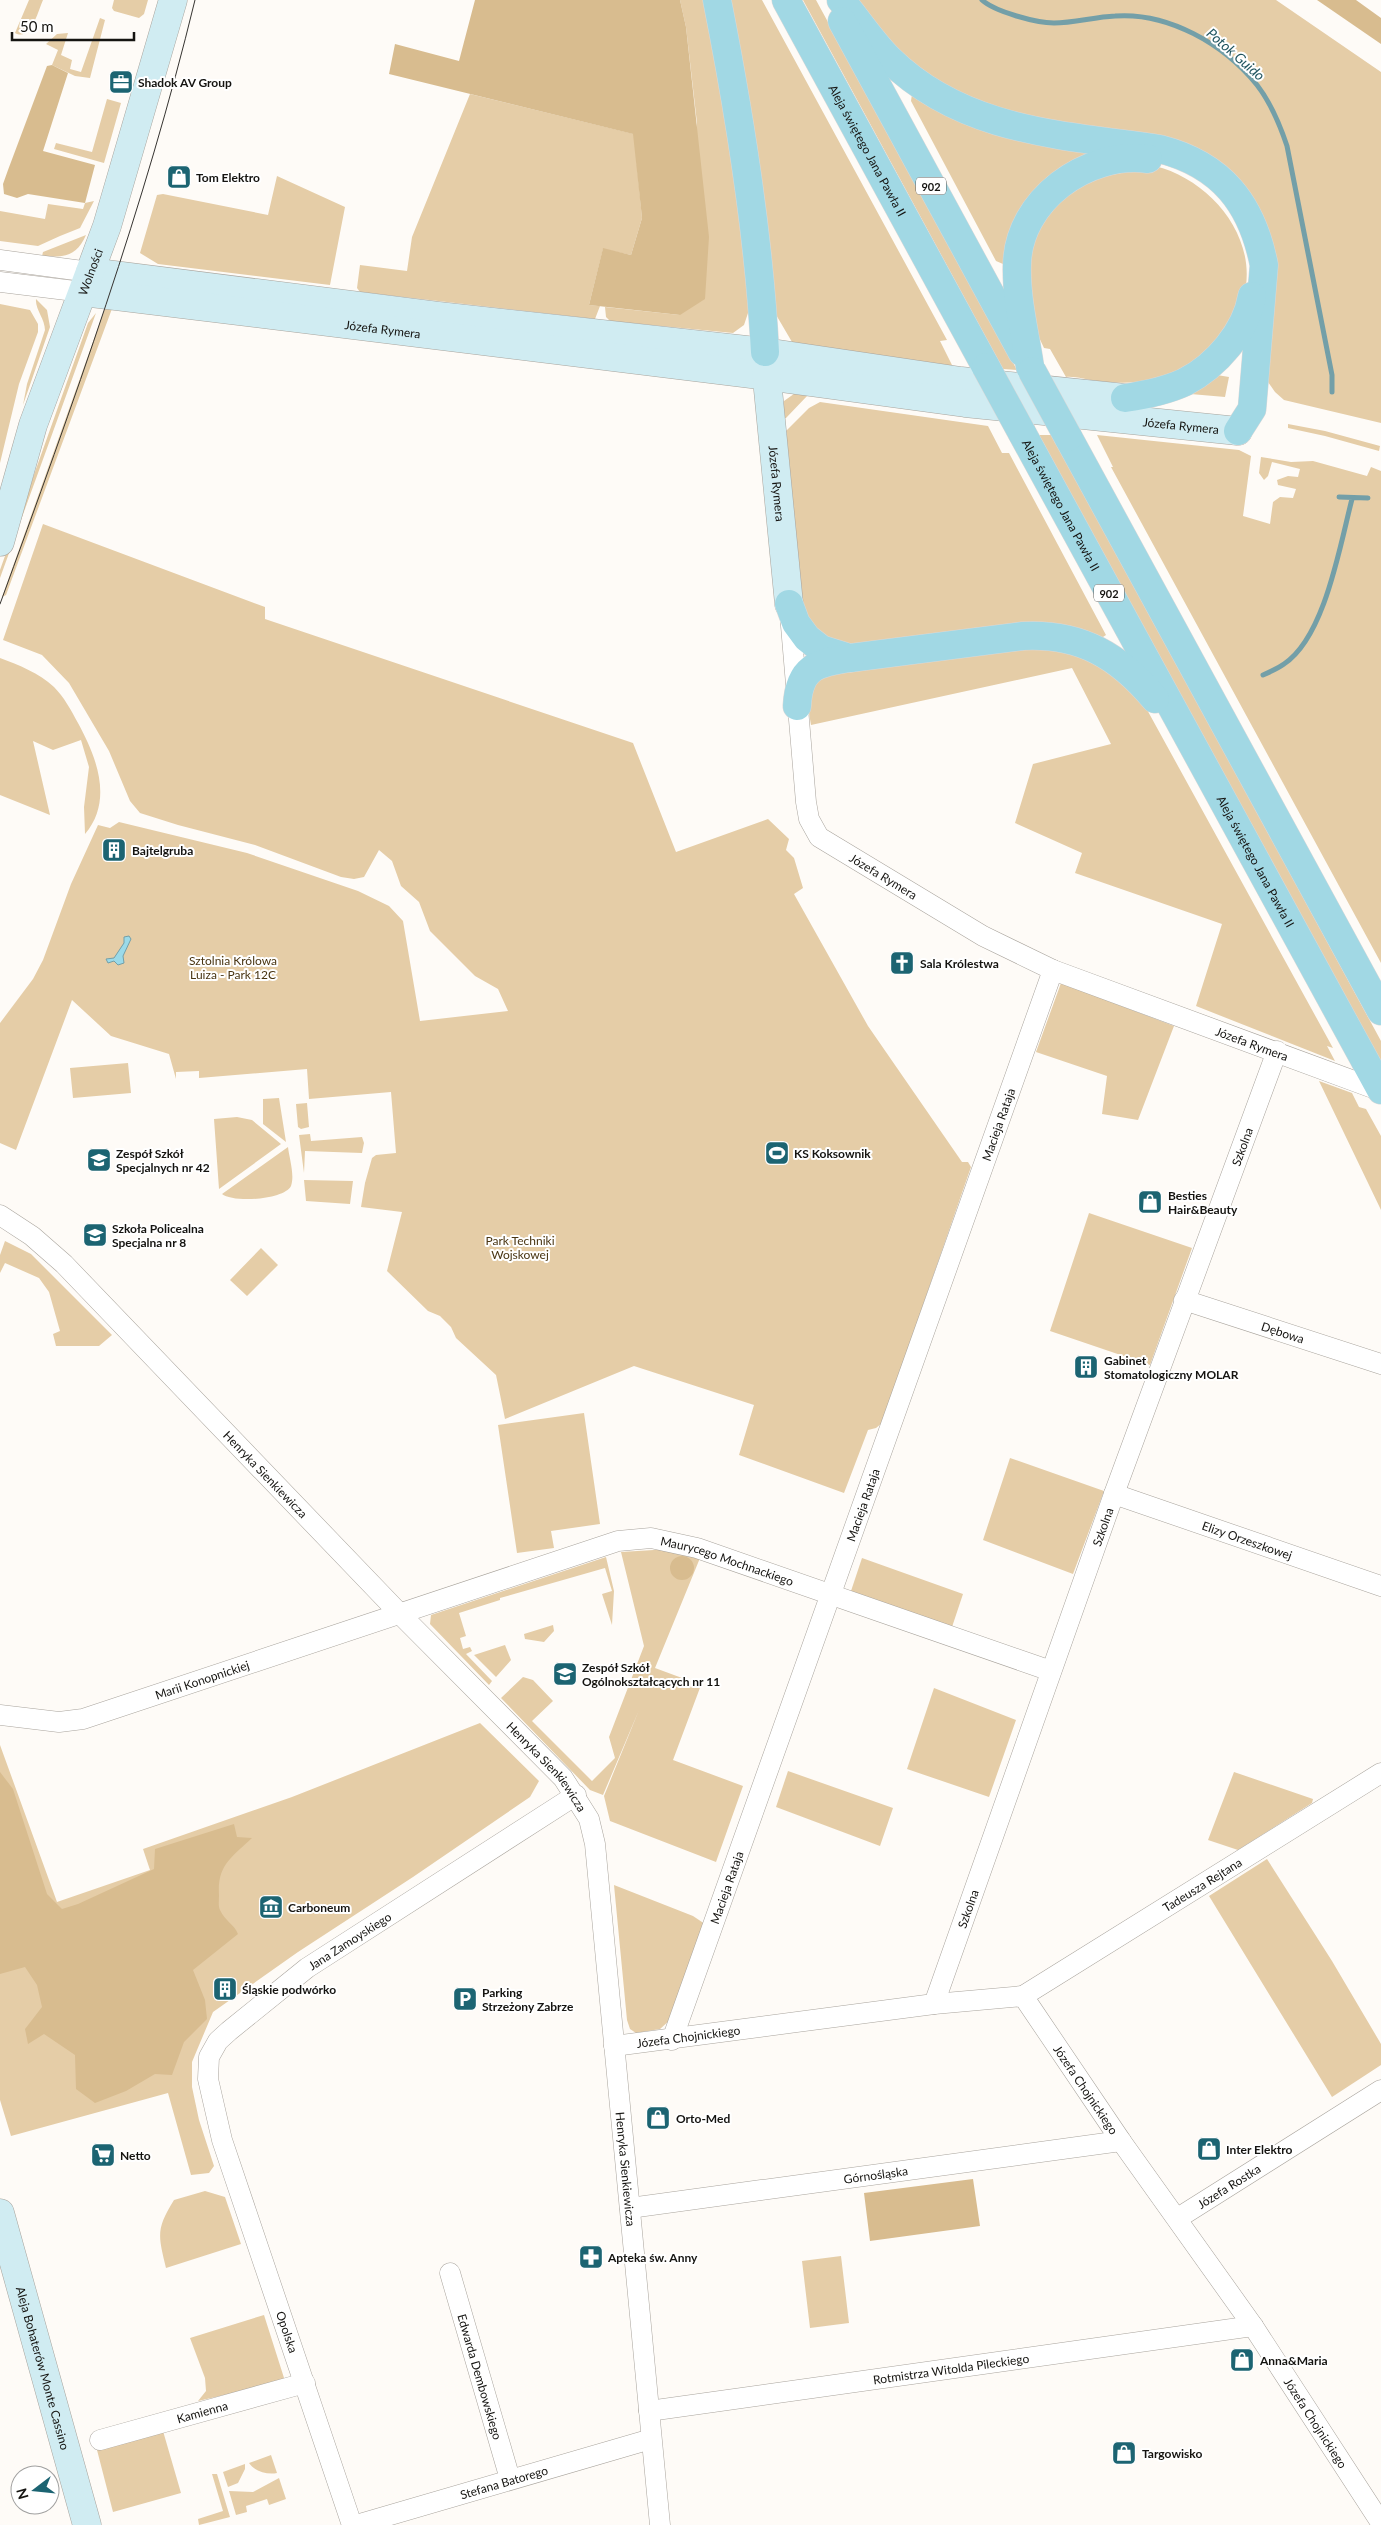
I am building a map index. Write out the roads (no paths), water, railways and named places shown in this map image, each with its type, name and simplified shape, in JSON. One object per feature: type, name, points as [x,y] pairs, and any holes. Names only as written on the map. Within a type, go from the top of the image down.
[{"type":"main road","points":[[717,0],[744,152],[766,364]]},
{"type":"main road","name":"Aleja świętego Jana Pawła II","points":[[786,0],[1381,1091]]},
{"type":"main road","name":"902","points":[[830,0],[1381,1011]]},
{"type":"main road","points":[[841,0],[888,58],[911,77],[960,109],[1009,126],[1160,149],[1181,154],[1201,164],[1223,181],[1238,198],[1251,221],[1264,265],[1252,409],[1238,431]]},
{"type":"main road","points":[[1031,369],[1018,295],[1017,263],[1022,240],[1030,218],[1060,184],[1076,174],[1099,164],[1118,159],[1141,158],[1179,166],[1196,175],[1215,189],[1230,206],[1242,226],[1253,266],[1254,287],[1250,309],[1237,333],[1205,369],[1185,382],[1157,392],[1125,398]]},
{"type":"main road","points":[[789,604],[796,623],[807,638],[821,649],[850,658]]},
{"type":"main road","points":[[797,706],[801,681],[807,672],[828,661],[1024,636],[1046,635],[1074,640],[1093,647],[1128,670],[1156,701],[1195,752]]},
{"type":"street","name":"Wolności","points":[[0,542],[33,425],[107,226],[173,0]]},
{"type":"street","name":"Józefa Rymera","points":[[0,260],[87,282]]},
{"type":"street","name":"Józefa Rymera","points":[[0,282],[87,282],[438,316],[766,364],[965,403],[1238,431]]},
{"type":"street","name":"Józefa Rymera","points":[[766,364],[900,373],[1125,398]]},
{"type":"street","name":"Józefa Rymera","points":[[766,364],[809,819],[819,837],[982,936],[1053,970],[1277,1051],[1381,1091]]},
{"type":"street","name":"Macieja Rataja","points":[[672,2040],[1053,970]]},
{"type":"street","name":"Szkolna","points":[[934,2004],[1114,1494],[1277,1051]]},
{"type":"street","name":"Henryka Sienkiewicza","points":[[0,1215],[32,1236],[64,1264],[401,1615],[504,1716],[563,1778],[576,1795],[589,1819],[594,1844],[660,2525]]},
{"type":"street","name":"Dębowa","points":[[1184,1300],[1381,1364]]},
{"type":"street","name":"Elizy Orzeszkowej","points":[[1114,1494],[1381,1586]]},
{"type":"street","name":"Maurycego Mochnackiego","points":[[401,1615],[618,1541],[651,1538],[697,1548],[1051,1671]]},
{"type":"street","name":"Marii Konopnickiej","points":[[0,1715],[59,1722],[83,1719],[401,1615]]},
{"type":"street","name":"Tadeusza Rejtana","points":[[1023,1996],[1381,1773]]},
{"type":"street","name":"Jana Zamoyskiego","points":[[222,2140],[208,2079],[208,2057],[218,2041],[307,1968],[576,1795]]},
{"type":"street","name":"Józefa Chojnickiego","points":[[614,2046],[672,2040],[934,2004],[1023,1996],[1121,2141],[1178,2218],[1253,2326],[1381,2523]]},
{"type":"street","name":"Józefa Rostka","points":[[1178,2218],[1381,2090]]},
{"type":"street","name":"Opolska","points":[[222,2140],[354,2525]]},
{"type":"street","name":"Górnośląska","points":[[630,2208],[1121,2141]]},
{"type":"street","name":"Aleja Bohaterów Monte Cassino","points":[[0,2212],[87,2525]]},
{"type":"street","name":"Edwarda Dembowskiego","points":[[450,2273],[510,2479]]},
{"type":"street","name":"Rotmistrza Witolda Pileckiego","points":[[648,2412],[1253,2326]]},
{"type":"street","name":"Kamienna","points":[[100,2440],[305,2383]]},
{"type":"street","name":"Stefana Batorego","points":[[354,2525],[651,2439]]},
{"type":"water","points":[[129,936],[131,939],[123,956],[124,963],[118,965],[114,961],[108,963],[106,959],[114,958],[124,943],[124,937]]},
{"type":"waterway","name":"Potok Guido","points":[[982,0],[1006,13],[1047,23],[1115,16],[1155,19],[1175,25],[1212,44],[1244,70],[1267,99],[1287,146],[1332,375],[1332,392]]},
{"type":"waterway","name":"Potok Guido","points":[[1339,497],[1368,498]]},
{"type":"waterway","points":[[1263,675],[1284,664],[1298,651],[1310,633],[1329,589],[1352,499]]},
{"type":"tram line","points":[[0,604],[81,379],[131,229],[154,153],[195,0]]},
{"type":"place","name":"Shadok AV Group","points":[[121,82]]},
{"type":"place","name":"Tom Elektro","points":[[179,177]]},
{"type":"place","name":"Bajtelgruba","points":[[114,850]]},
{"type":"place","name":"Sala Królestwa","points":[[902,963]]},
{"type":"place","name":"KS Koksownik","points":[[777,1153]]},
{"type":"place","name":"Zespół Szkół Specjalnych nr 42","points":[[99,1160]]},
{"type":"place","name":"Besties Hair&Beauty","points":[[1150,1202]]},
{"type":"place","name":"Szkoła Policealna Specjalna nr 8","points":[[95,1235]]},
{"type":"place","name":"Gabinet Stomatologiczny MOLAR","points":[[1086,1367]]},
{"type":"place","name":"Zespół Szkół Ogólnokształcących nr 11","points":[[565,1674]]},
{"type":"place","name":"Carboneum","points":[[271,1907]]},
{"type":"place","name":"Śląskie podwórko","points":[[225,1989]]},
{"type":"place","name":"Parking Strzeżony Zabrze","points":[[465,1999]]},
{"type":"place","name":"Orto-Med","points":[[658,2118]]},
{"type":"place","name":"Inter Elektro","points":[[1209,2149]]},
{"type":"place","name":"Netto","points":[[103,2155]]},
{"type":"place","name":"Apteka św. Anny","points":[[591,2257]]},
{"type":"place","name":"Anna&Maria","points":[[1242,2360]]},
{"type":"place","name":"Targowisko","points":[[1124,2453]]},
{"type":"park label","name":"Sztolnia Królowa Luiza - Park 12C","points":[[233,967]]},
{"type":"park label","name":"Park Techniki Wojskowej","points":[[520,1247]]}]
